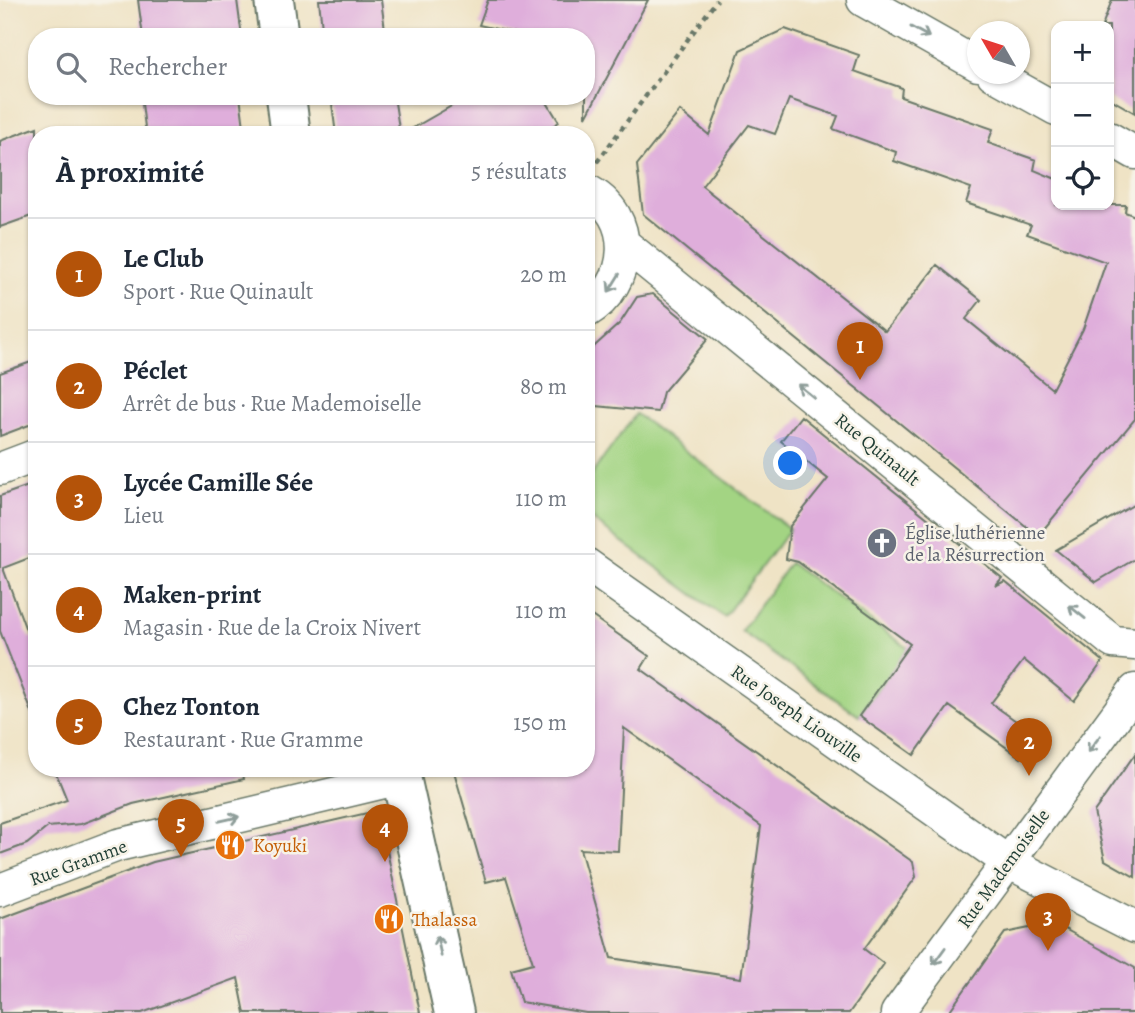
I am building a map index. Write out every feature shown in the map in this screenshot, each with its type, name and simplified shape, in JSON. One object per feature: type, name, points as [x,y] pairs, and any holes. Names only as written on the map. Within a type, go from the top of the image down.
[{"type":"street","points":[[274,0],[278,28]]},
{"type":"street","points":[[863,0],[967,59]]},
{"type":"street","points":[[1011,84],[1051,106]]},
{"type":"street","points":[[287,105],[290,126]]},
{"type":"street","points":[[1114,141],[1135,153]]},
{"type":"street","points":[[595,190],[609,207],[620,228],[624,244],[620,277],[595,307]]},
{"type":"street","name":"Rue Quinault","points":[[624,244],[1113,642],[1135,644]]},
{"type":"street","points":[[0,469],[28,458]]},
{"type":"street","name":"Rue Joseph Liouville","points":[[595,570],[1009,862],[1135,927]]},
{"type":"street","name":"Rue Mademoiselle","points":[[897,1013],[1135,690]]},
{"type":"street","name":"Rue Gramme","points":[[0,890],[118,845],[384,777]]},
{"type":"street","points":[[401,777],[454,1013]]},
{"type":"path","points":[[595,171],[717,0]]},
{"type":"green space","points":[[636,414],[790,529],[724,617],[595,522],[595,470]]},
{"type":"green space","points":[[790,563],[908,648],[859,716],[741,631]]},
{"type":"building","points":[[138,0],[237,0],[241,28],[142,28]]},
{"type":"building","points":[[319,0],[381,0],[385,28],[322,28]]},
{"type":"building","points":[[488,0],[648,0],[595,100],[595,28],[492,28],[479,25]]},
{"type":"building","points":[[1112,0],[1135,0],[1135,113],[1114,101],[1114,21],[1104,21]]},
{"type":"building","points":[[785,29],[859,55],[854,71],[902,88],[901,97],[993,129],[988,143],[1036,160],[1034,170],[1051,177],[1051,210],[1114,210],[1114,205],[1126,205],[1125,212],[1135,216],[1135,419],[1038,536],[643,214],[637,165],[680,111],[709,135],[740,50]],"holes":[[[789,99],[838,116],[833,129],[896,152],[894,161],[971,188],[966,203],[1031,225],[1027,234],[1106,262],[1083,329],[1052,389],[966,319],[981,300],[937,265],[885,331],[702,186],[749,125],[775,134]]]},
{"type":"building","points":[[142,105],[241,105],[244,126],[145,126]]},
{"type":"building","points":[[332,105],[395,105],[399,126],[335,126]]},
{"type":"building","points":[[453,105],[549,105],[559,122],[553,126],[417,126]]},
{"type":"building","points":[[586,105],[592,105],[586,117]]},
{"type":"building","points":[[28,130],[28,217],[0,227],[0,141]]},
{"type":"building","points":[[653,294],[708,339],[663,392],[658,412],[595,406],[595,346],[620,323],[637,297]]},
{"type":"building","points":[[28,363],[28,425],[0,436],[0,373]]},
{"type":"building","points":[[801,416],[1002,578],[995,586],[1005,581],[1103,661],[1074,701],[1024,660],[991,703],[1037,736],[1021,758],[949,706],[914,755],[859,716],[910,644],[798,562],[786,559],[790,526],[828,479],[781,441]]},
{"type":"building","points":[[28,486],[28,558],[3,568],[28,635],[28,702],[0,631],[0,496]]},
{"type":"building","points":[[1135,504],[1135,559],[1096,582],[1056,550]]},
{"type":"building","points":[[595,618],[649,656],[641,669],[913,862],[916,877],[864,949],[884,964],[849,1013],[586,1013],[521,1002],[511,969],[533,963],[506,877],[486,882],[456,777],[595,777]],"holes":[[[624,728],[761,826],[741,978],[611,958],[580,849],[618,851]]]},
{"type":"building","points":[[1135,754],[1135,877],[1105,860],[1094,812]]},
{"type":"building","points":[[58,777],[244,779],[133,804],[81,824],[48,827],[27,844],[0,854],[0,823],[67,800]]},
{"type":"building","points":[[367,813],[381,821],[420,1013],[245,1013],[238,978],[142,1013],[0,1013],[0,919],[153,862]]},
{"type":"building","points":[[1054,923],[1135,968],[1135,1013],[948,1013],[1005,933]]},
{"type":"place","name":"Le Club","points":[[860,380]]},
{"type":"place","name":"Église luthérienne de la Résurrection","points":[[882,543]]},
{"type":"place","name":"Péclet","points":[[1029,776]]},
{"type":"place","name":"Koyuki","points":[[230,845]]},
{"type":"place","name":"Chez Tonton","points":[[181,857]]},
{"type":"place","name":"Maken-print","points":[[385,862]]},
{"type":"place","name":"Thalassa","points":[[389,919]]},
{"type":"place","name":"Lycée Camille Sée","points":[[1048,951]]}]
